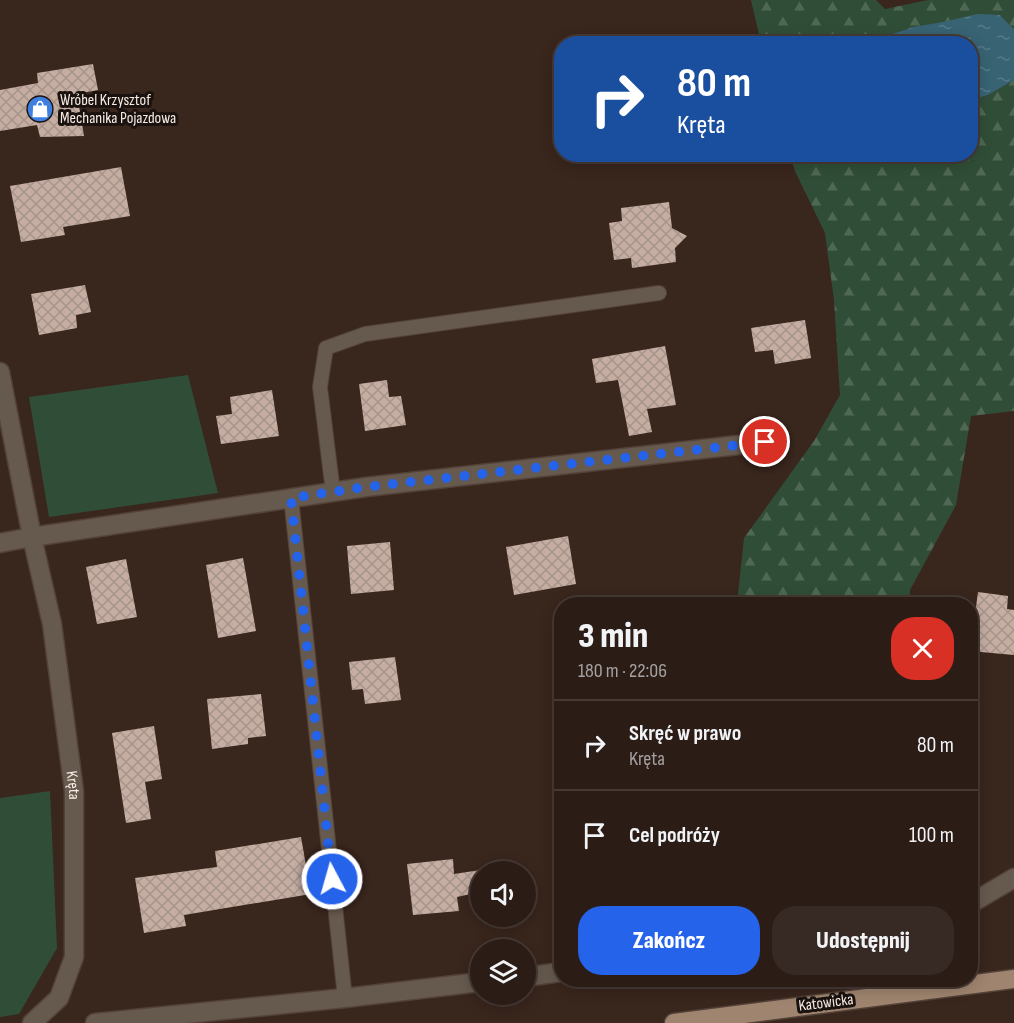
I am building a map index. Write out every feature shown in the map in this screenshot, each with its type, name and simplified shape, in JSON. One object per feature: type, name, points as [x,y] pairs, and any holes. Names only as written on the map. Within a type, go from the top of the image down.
[{"type":"main road","name":"Katowicka","points":[[978,984],[1014,979]]},
{"type":"main road","name":"Katowicka","points":[[674,1023],[952,987]]},
{"type":"street","name":"Kręta","points":[[0,372],[32,537],[52,624],[74,791],[74,957],[59,998],[32,1023]]},
{"type":"street","points":[[0,543],[401,483],[765,442]]},
{"type":"street","points":[[978,899],[1014,878]]},
{"type":"street","points":[[536,975],[554,973]]},
{"type":"street","points":[[94,1023],[470,983]]},
{"type":"lane","points":[[333,492],[320,387],[326,348],[364,334],[659,293]]},
{"type":"lane","points":[[291,498],[345,998]]},
{"type":"green space","points":[[751,0],[876,0],[885,9],[928,0],[1014,0],[1014,29],[1000,15],[913,27],[886,36],[759,36]]},
{"type":"green space","points":[[1014,80],[1014,411],[971,416],[956,505],[910,590],[910,597],[738,597],[744,538],[814,441],[840,395],[834,300],[825,233],[792,162],[978,162],[978,98],[988,95]]},
{"type":"green space","points":[[188,375],[218,493],[49,517],[29,397]]},
{"type":"green space","points":[[50,791],[57,948],[19,1014],[0,1017],[0,798]]},
{"type":"water","points":[[978,14],[1000,15],[1014,29],[1014,80],[988,95],[978,98],[978,36],[886,36],[913,27]]},
{"type":"building","name":"Wróbel Krzysztof Mechanika Pojazdowa","points":[[93,64],[98,90],[77,94],[84,136],[40,137],[37,125],[0,131],[0,90],[38,83],[37,73]]},
{"type":"building","points":[[121,167],[130,216],[63,227],[65,235],[21,242],[10,186]]},
{"type":"building","points":[[669,202],[672,228],[687,236],[675,248],[676,262],[632,268],[631,258],[614,260],[609,223],[622,221],[621,208]]},
{"type":"building","points":[[85,285],[91,312],[76,315],[77,328],[39,335],[31,294]]},
{"type":"building","points":[[805,320],[811,358],[775,364],[773,350],[755,352],[751,328]]},
{"type":"building","points":[[665,346],[676,405],[647,409],[652,432],[629,436],[618,380],[596,383],[592,359]]},
{"type":"building","points":[[387,380],[389,397],[401,396],[406,425],[365,431],[359,384]]},
{"type":"building","points":[[272,390],[279,436],[221,444],[216,416],[232,414],[230,397]]},
{"type":"building","points":[[568,536],[576,584],[514,595],[506,547]]},
{"type":"building","points":[[390,542],[394,590],[351,594],[347,546]]},
{"type":"building","points":[[243,558],[256,631],[218,638],[206,565]]},
{"type":"building","points":[[126,559],[137,617],[97,624],[86,567]]},
{"type":"building","points":[[978,592],[1008,596],[1007,609],[1014,610],[1014,655],[978,652]]},
{"type":"building","points":[[395,657],[401,700],[365,704],[363,689],[352,690],[349,662]]},
{"type":"building","points":[[261,694],[266,736],[248,738],[248,744],[212,749],[207,699]]},
{"type":"building","points":[[154,726],[162,779],[145,782],[151,819],[126,823],[112,733]]},
{"type":"building","points":[[301,837],[311,894],[184,915],[186,926],[144,933],[135,878],[217,867],[215,851]]},
{"type":"building","points":[[453,859],[454,874],[470,872],[470,894],[457,897],[459,911],[413,915],[407,864]]},
{"type":"place","name":"Wróbel Krzysztof Mechanika Pojazdowa","points":[[40,109]]},
{"type":"route","points":[[332,879],[291,498],[366,487],[765,442]]}]
